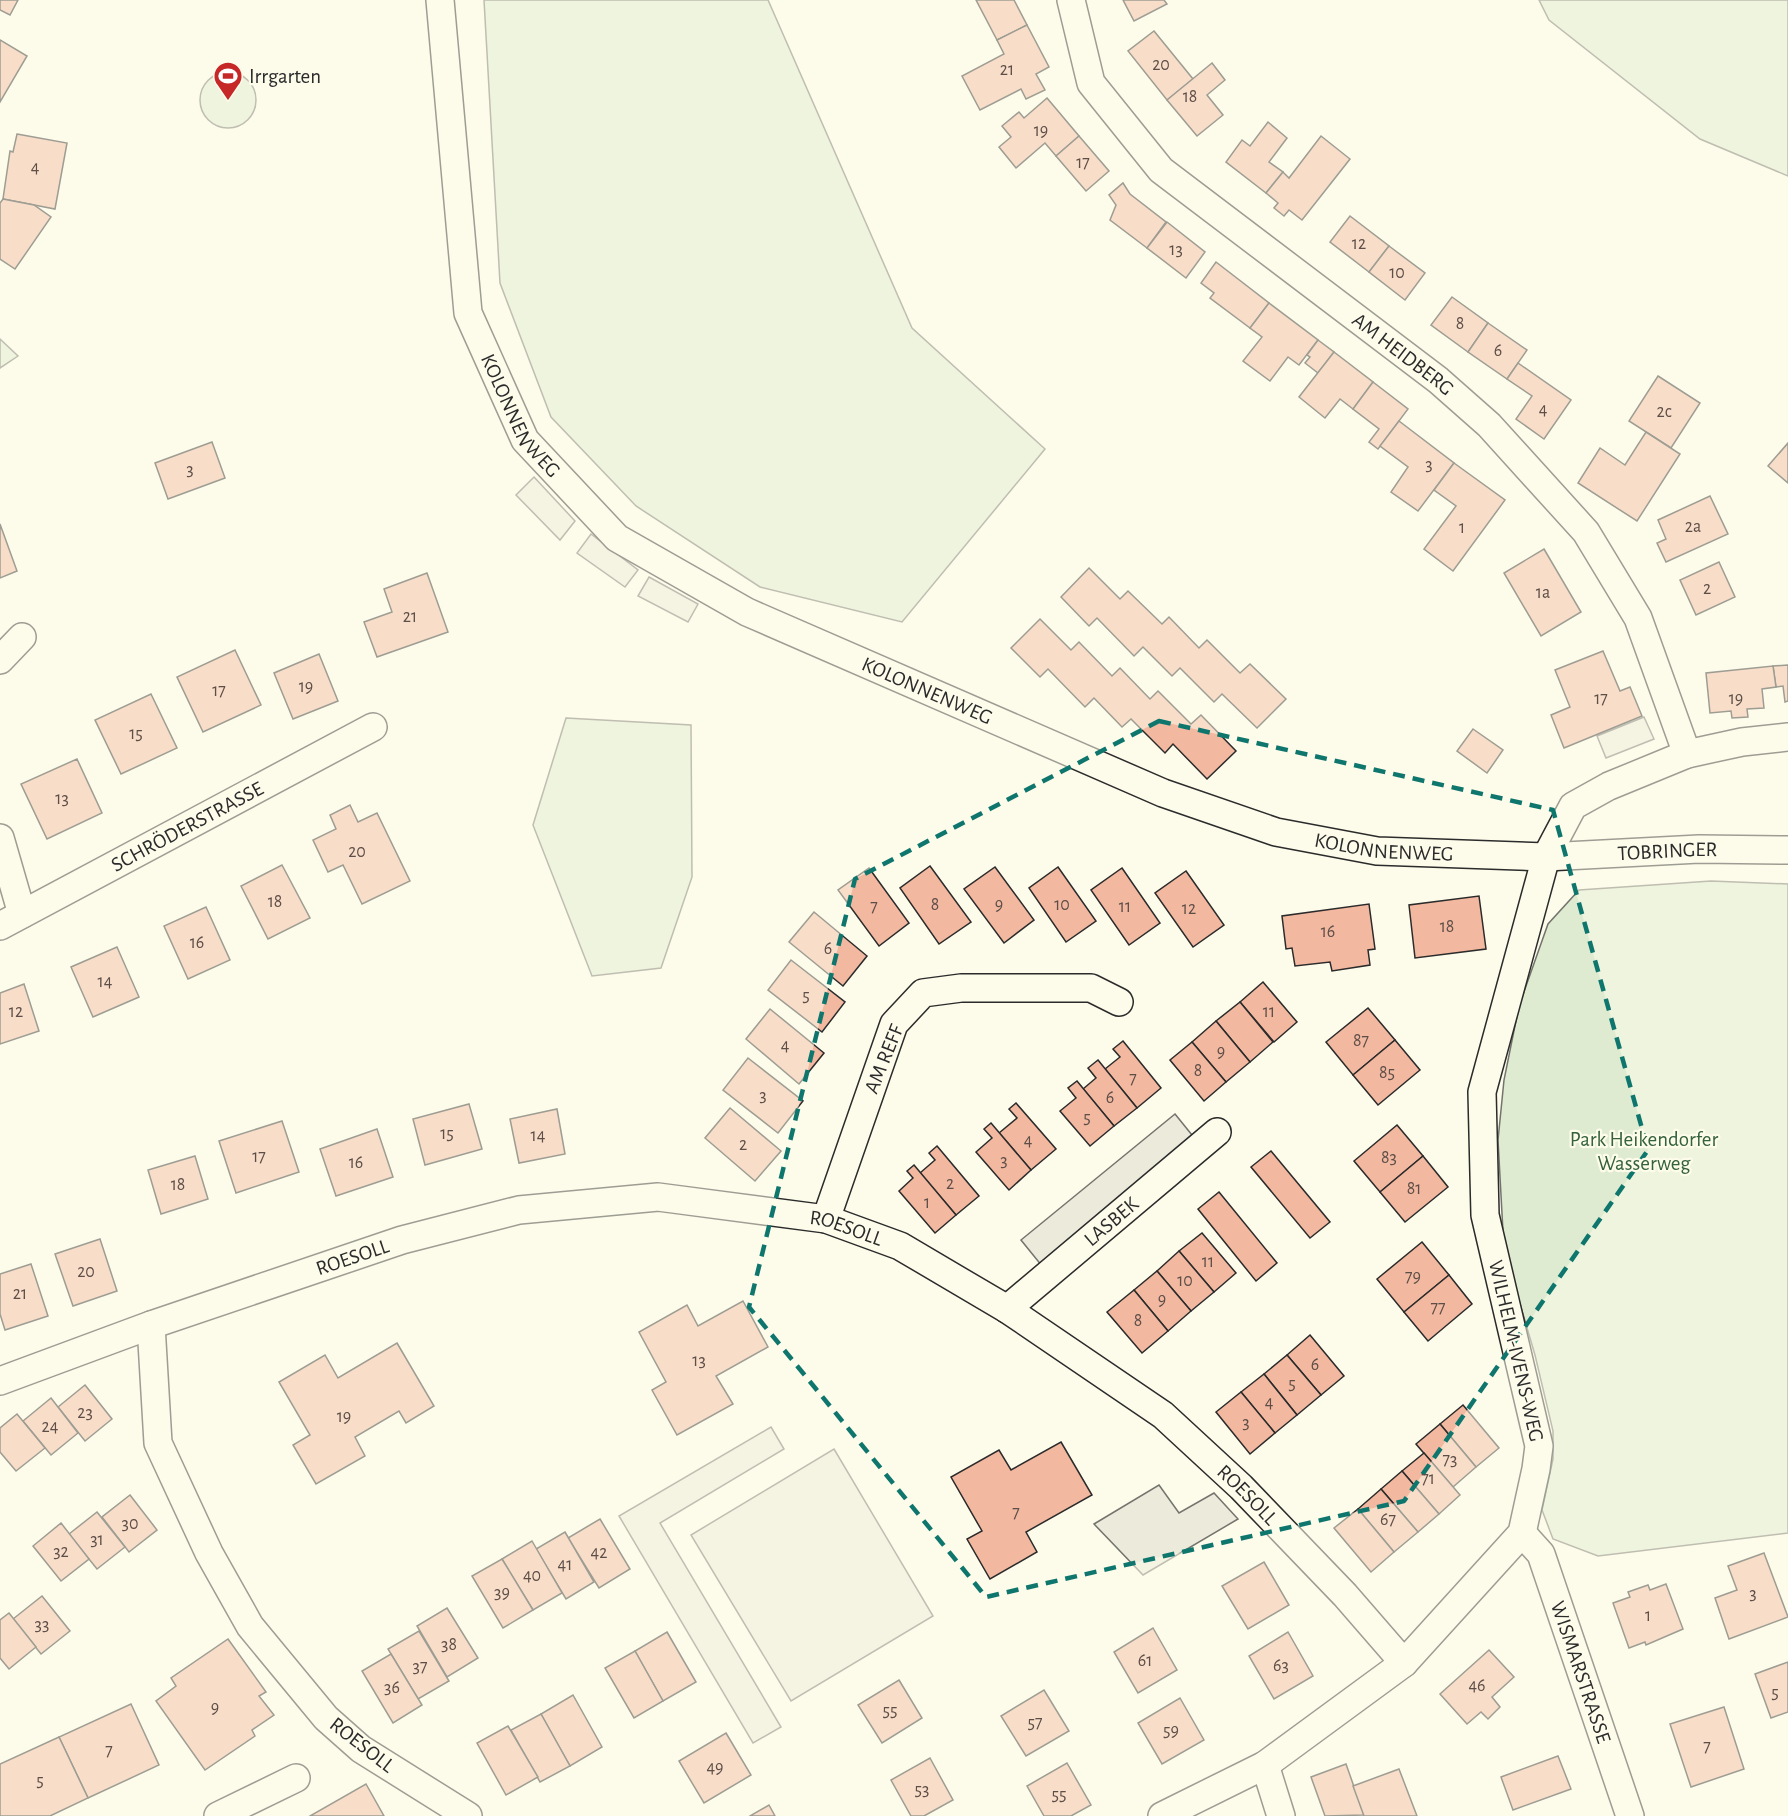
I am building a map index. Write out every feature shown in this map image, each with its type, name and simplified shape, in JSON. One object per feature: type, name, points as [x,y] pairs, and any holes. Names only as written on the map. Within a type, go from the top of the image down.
[{"type":"street","name":"KOLONNENWEG","points":[[440,0],[468,312],[525,440],[617,538],[747,612],[1173,797],[1276,832],[1377,851],[1546,857]]},
{"type":"street","name":"AM HEIDBERG","points":[[1071,0],[1091,83],[1161,170],[1438,380],[1489,425],[1586,532],[1638,618],[1687,754]]},
{"type":"street","points":[[0,660],[22,637]]},
{"type":"street","name":"SCHRÖDERSTRASSE","points":[[11,920],[372,727]]},
{"type":"street","points":[[1546,857],[1573,806],[1609,786],[1687,754],[1742,742],[1788,737]]},
{"type":"street","points":[[0,838],[11,920]]},
{"type":"street","name":"TOBRINGER","points":[[1546,857],[1700,849],[1788,850]]},
{"type":"street","name":"WILHELM-IVENS-WEG","points":[[1162,1816],[1265,1765],[1404,1663],[1522,1533],[1539,1446],[1485,1215],[1482,1092],[1546,857]]},
{"type":"street","name":"AM REFF","points":[[826,1219],[894,1024],[923,993],[961,988],[1091,988],[1119,1002]]},
{"type":"street","name":"LASBEK","points":[[1007,1309],[1217,1132]]},
{"type":"street","name":"ROESOLL","points":[[0,1381],[151,1324],[402,1240],[519,1210],[658,1197],[826,1219],[900,1246],[1007,1309],[1145,1402],[1211,1458],[1345,1595],[1404,1663]]},
{"type":"street","name":"ROESOLL","points":[[151,1324],[158,1443],[209,1554],[250,1626],[326,1718],[361,1749],[468,1816]]},
{"type":"street","name":"WISMARSTRASSE","points":[[1522,1533],[1541,1554],[1630,1816]]},
{"type":"street","points":[[1265,1765],[1281,1816]]},
{"type":"street","points":[[218,1816],[296,1778]]},
{"type":"highlighted area","points":[[1159,721],[1553,810],[1648,1150],[1404,1501],[986,1597],[749,1307],[855,879]]},
{"type":"green space","points":[[484,0],[768,0],[912,328],[1045,449],[902,622],[760,587],[636,506],[551,417],[500,283]]},
{"type":"green space","points":[[1539,0],[1788,0],[1788,176],[1700,139],[1549,20]]},
{"type":"green space","name":"Irrgarten","points":[[223,72],[233,72],[248,80],[254,89],[256,100],[254,111],[248,120],[233,128],[223,128],[212,123],[205,116],[200,105],[200,95],[205,84],[212,77]]},
{"type":"green space","points":[[0,339],[18,356],[0,368]]},
{"type":"green space","points":[[566,718],[691,725],[692,877],[661,968],[592,976],[533,825]]},
{"type":"green space","name":"Park Heikendorfer Wasserweg","points":[[1711,881],[1788,884],[1788,1533],[1598,1556],[1553,1539],[1542,1510],[1553,1459],[1553,1431],[1535,1355],[1504,1250],[1498,1140],[1504,1080],[1519,1006],[1548,924],[1579,890]]},
{"type":"shaded area","points":[[534,477],[575,521],[560,540],[516,495]]},
{"type":"shaded area","points":[[591,534],[638,570],[625,587],[577,553]]},
{"type":"shaded area","points":[[649,577],[698,604],[688,622],[638,596]]},
{"type":"shaded area","points":[[1644,717],[1654,739],[1606,758],[1597,736]]},
{"type":"shaded area","points":[[1175,1114],[1196,1140],[1042,1266],[1021,1240]]},
{"type":"shaded area","points":[[771,1427],[784,1449],[660,1523],[781,1727],[753,1743],[619,1516]]},
{"type":"shaded area","points":[[834,1449],[933,1616],[791,1701],[691,1535]]},
{"type":"shaded area","points":[[1159,1485],[1179,1513],[1214,1493],[1238,1519],[1143,1575],[1094,1524]]},
{"type":"building","points":[[0,0],[18,0],[10,15],[0,10]]},
{"type":"building","points":[[976,0],[1014,0],[1027,25],[997,40]]},
{"type":"building","points":[[1123,0],[1164,0],[1167,4],[1134,21]]},
{"type":"building","points":[[1027,25],[1049,67],[1036,74],[1045,90],[1026,99],[1021,89],[980,110],[962,76],[1004,54],[997,40]]},
{"type":"building","points":[[1154,31],[1193,79],[1167,100],[1128,51]]},
{"type":"building","points":[[0,40],[27,56],[0,102]]},
{"type":"building","points":[[1212,63],[1225,80],[1207,95],[1223,115],[1197,136],[1167,100]]},
{"type":"building","points":[[1047,98],[1079,136],[1056,156],[1045,143],[1016,168],[999,147],[1011,137],[1002,126],[1019,112],[1024,118]]},
{"type":"building","points":[[1268,122],[1287,138],[1269,162],[1283,172],[1266,193],[1226,162],[1242,140],[1250,146]]},
{"type":"building","points":[[17,134],[67,143],[55,209],[3,199],[10,151],[13,152]]},
{"type":"building","points":[[1079,136],[1109,171],[1086,191],[1056,156]]},
{"type":"building","points":[[1321,136],[1350,159],[1302,220],[1289,210],[1284,216],[1274,208],[1278,203],[1266,193],[1283,172],[1289,178]]},
{"type":"building","points":[[1123,183],[1130,194],[1166,222],[1147,248],[1110,220],[1116,205],[1109,195]]},
{"type":"building","points":[[3,199],[34,205],[51,217],[15,269],[0,259],[0,203]]},
{"type":"building","points":[[1350,216],[1389,246],[1369,272],[1330,242]]},
{"type":"building","points":[[1167,222],[1205,252],[1186,278],[1147,248]]},
{"type":"building","points":[[1389,246],[1425,273],[1405,300],[1369,272]]},
{"type":"building","points":[[1216,262],[1269,303],[1250,328],[1210,298],[1214,293],[1201,283]]},
{"type":"building","points":[[1452,297],[1488,323],[1468,352],[1431,325]]},
{"type":"building","points":[[1269,303],[1318,340],[1299,365],[1288,357],[1270,381],[1243,361],[1262,337],[1250,328]]},
{"type":"building","points":[[1488,323],[1527,350],[1507,379],[1468,352]]},
{"type":"building","points":[[1318,340],[1334,352],[1318,373],[1305,363],[1310,357],[1307,355]]},
{"type":"building","points":[[1334,352],[1373,382],[1353,409],[1340,399],[1325,418],[1299,397]]},
{"type":"building","points":[[1518,363],[1571,400],[1544,439],[1516,419],[1532,396],[1507,379]]},
{"type":"building","points":[[1658,376],[1700,403],[1671,448],[1629,421]]},
{"type":"building","points":[[1373,382],[1408,409],[1378,449],[1369,442],[1379,429],[1353,409]]},
{"type":"building","points":[[1399,421],[1454,463],[1418,511],[1391,492],[1408,467],[1380,446]]},
{"type":"building","points":[[1646,432],[1680,454],[1637,521],[1578,483],[1600,448],[1625,465]]},
{"type":"building","points":[[212,442],[225,478],[168,499],[155,463]]},
{"type":"building","points":[[1788,443],[1788,483],[1768,466]]},
{"type":"building","points":[[1454,463],[1505,500],[1453,571],[1424,549],[1456,506],[1434,490]]},
{"type":"building","points":[[1710,496],[1728,534],[1666,562],[1657,543],[1666,539],[1658,520]]},
{"type":"building","points":[[0,524],[17,571],[0,578]]},
{"type":"building","points":[[1544,549],[1581,612],[1541,636],[1504,573]]},
{"type":"building","points":[[1719,562],[1735,597],[1696,615],[1680,580]]},
{"type":"building","points":[[1089,568],[1120,599],[1128,591],[1162,624],[1169,617],[1199,648],[1207,640],[1240,673],[1250,664],[1286,699],[1257,728],[1222,694],[1214,702],[1180,668],[1172,676],[1143,647],[1134,656],[1097,618],[1089,626],[1061,597]]},
{"type":"building","points":[[427,573],[448,632],[377,657],[364,622],[392,612],[384,589]]},
{"type":"building","points":[[1040,619],[1071,650],[1079,642],[1112,676],[1120,668],[1150,699],[1158,691],[1191,724],[1201,715],[1236,751],[1207,779],[1173,744],[1165,753],[1131,719],[1122,727],[1094,698],[1085,707],[1048,669],[1040,677],[1011,648]]},
{"type":"building","points":[[235,650],[261,705],[203,732],[177,677]]},
{"type":"building","points":[[1603,651],[1620,691],[1630,687],[1642,716],[1564,748],[1551,715],[1570,707],[1555,670]]},
{"type":"building","points":[[319,654],[338,701],[293,719],[274,673]]},
{"type":"building","points":[[1788,665],[1788,701],[1785,702],[1783,686],[1776,687],[1773,666]]},
{"type":"building","points":[[1773,666],[1776,687],[1762,689],[1764,708],[1747,709],[1748,717],[1732,718],[1731,711],[1710,713],[1706,673]]},
{"type":"building","points":[[151,694],[177,748],[121,774],[95,720]]},
{"type":"building","points":[[1473,729],[1503,750],[1487,773],[1457,751]]},
{"type":"building","points":[[77,759],[102,813],[47,839],[21,784]]},
{"type":"building","points":[[350,805],[358,822],[377,813],[410,881],[362,904],[343,865],[328,872],[313,840],[336,829],[330,815]]},
{"type":"building","points":[[282,865],[310,918],[268,939],[241,886]]},
{"type":"building","points":[[930,866],[971,922],[939,944],[900,888]]},
{"type":"building","points":[[995,867],[1034,920],[1004,943],[964,889]]},
{"type":"building","points":[[1058,867],[1096,921],[1066,942],[1029,888]]},
{"type":"building","points":[[869,868],[909,923],[879,946],[838,890]]},
{"type":"building","points":[[1122,868],[1160,923],[1129,945],[1091,890]]},
{"type":"building","points":[[1186,871],[1224,925],[1193,947],[1155,893]]},
{"type":"building","points":[[1479,896],[1486,949],[1415,958],[1409,905]]},
{"type":"building","points":[[1369,904],[1375,949],[1368,950],[1370,965],[1332,971],[1330,962],[1295,966],[1292,948],[1286,949],[1282,916]]},
{"type":"building","points":[[206,907],[230,960],[188,979],[164,926]]},
{"type":"building","points":[[814,912],[867,956],[843,986],[789,942]]},
{"type":"building","points":[[117,947],[139,997],[93,1017],[71,967]]},
{"type":"building","points":[[791,960],[845,1002],[822,1032],[768,990]]},
{"type":"building","points":[[1263,982],[1297,1022],[1274,1042],[1240,1002]]},
{"type":"building","points":[[24,984],[39,1031],[0,1044],[0,993]]},
{"type":"building","points":[[1240,1002],[1273,1042],[1250,1062],[1216,1021]]},
{"type":"building","points":[[1368,1008],[1395,1040],[1353,1075],[1326,1042]]},
{"type":"building","points":[[770,1009],[824,1053],[799,1084],[746,1039]]},
{"type":"building","points":[[1216,1021],[1250,1062],[1226,1082],[1192,1042]]},
{"type":"building","points":[[1395,1040],[1420,1070],[1378,1105],[1353,1075]]},
{"type":"building","points":[[1123,1041],[1161,1088],[1137,1108],[1105,1069],[1120,1057],[1113,1049]]},
{"type":"building","points":[[1192,1042],[1226,1082],[1204,1101],[1170,1060]]},
{"type":"building","points":[[748,1058],[803,1101],[778,1133],[723,1090]]},
{"type":"building","points":[[1098,1060],[1137,1108],[1114,1126],[1083,1089],[1096,1078],[1088,1068]]},
{"type":"building","points":[[1077,1081],[1114,1126],[1090,1146],[1060,1111],[1076,1098],[1068,1088]]},
{"type":"building","points":[[1016,1103],[1056,1149],[1031,1170],[999,1133],[1017,1118],[1009,1109]]},
{"type":"building","points":[[469,1104],[482,1149],[425,1165],[413,1119]]},
{"type":"building","points":[[730,1108],[781,1151],[755,1181],[705,1138]]},
{"type":"building","points":[[557,1109],[565,1154],[519,1163],[510,1119]]},
{"type":"building","points":[[282,1121],[299,1172],[236,1193],[219,1141]]},
{"type":"building","points":[[991,1123],[1031,1170],[1009,1190],[976,1152],[992,1138],[984,1129]]},
{"type":"building","points":[[1397,1125],[1423,1156],[1380,1192],[1354,1161]]},
{"type":"building","points":[[377,1129],[393,1177],[336,1196],[320,1149]]},
{"type":"building","points":[[937,1146],[979,1196],[956,1215],[920,1173],[935,1160],[929,1153]]},
{"type":"building","points":[[1271,1151],[1330,1222],[1310,1238],[1251,1167]]},
{"type":"building","points":[[195,1156],[208,1199],[161,1214],[148,1170]]},
{"type":"building","points":[[1423,1156],[1448,1187],[1405,1222],[1380,1192]]},
{"type":"building","points":[[914,1165],[956,1215],[935,1233],[899,1191],[913,1178],[907,1171]]},
{"type":"building","points":[[1219,1192],[1277,1263],[1256,1281],[1198,1209]]},
{"type":"building","points":[[1202,1233],[1236,1273],[1214,1292],[1179,1251]]},
{"type":"building","points":[[100,1239],[117,1291],[73,1306],[55,1254]]},
{"type":"building","points":[[1422,1242],[1449,1275],[1404,1312],[1377,1279]]},
{"type":"building","points":[[1179,1251],[1214,1292],[1191,1311],[1157,1271]]},
{"type":"building","points":[[31,1264],[48,1316],[5,1330],[0,1314],[0,1274]]},
{"type":"building","points":[[1157,1271],[1191,1311],[1168,1331],[1134,1290]]},
{"type":"building","points":[[1449,1275],[1472,1304],[1428,1341],[1404,1312]]},
{"type":"building","points":[[1134,1290],[1168,1331],[1142,1353],[1107,1312]]},
{"type":"building","points":[[743,1301],[768,1347],[716,1376],[733,1404],[677,1435],[652,1390],[666,1382],[639,1332],[687,1305],[698,1326]]},
{"type":"building","points":[[1310,1335],[1344,1376],[1321,1395],[1287,1355]]},
{"type":"building","points":[[397,1343],[434,1406],[406,1423],[399,1411],[355,1437],[365,1456],[316,1484],[293,1445],[310,1435],[279,1382],[325,1355],[338,1378]]},
{"type":"building","points":[[1287,1355],[1321,1395],[1297,1415],[1264,1374]]},
{"type":"building","points":[[1264,1374],[1297,1415],[1275,1433],[1241,1392]]},
{"type":"building","points":[[85,1385],[112,1419],[85,1441],[58,1407]]},
{"type":"building","points":[[1241,1392],[1275,1433],[1250,1454],[1216,1412]]},
{"type":"building","points":[[51,1398],[78,1433],[51,1455],[23,1421]]},
{"type":"building","points":[[1463,1405],[1499,1448],[1476,1467],[1440,1424]]},
{"type":"building","points":[[17,1414],[45,1448],[16,1471],[0,1452],[0,1428]]},
{"type":"building","points":[[1440,1424],[1476,1467],[1453,1487],[1416,1444]]},
{"type":"building","points":[[1061,1442],[1092,1495],[1026,1532],[1037,1552],[990,1579],[967,1539],[982,1531],[951,1477],[999,1450],[1011,1470]]},
{"type":"building","points":[[1424,1453],[1460,1495],[1439,1514],[1402,1471]]},
{"type":"building","points":[[1402,1471],[1439,1514],[1418,1532],[1381,1489]]},
{"type":"building","points":[[1381,1489],[1418,1532],[1394,1552],[1358,1509]]},
{"type":"building","points":[[130,1495],[157,1530],[129,1552],[102,1517]]},
{"type":"building","points":[[1358,1509],[1394,1552],[1371,1572],[1334,1528]]},
{"type":"building","points":[[97,1512],[125,1547],[97,1569],[69,1534]]},
{"type":"building","points":[[600,1519],[630,1569],[599,1588],[568,1538]]},
{"type":"building","points":[[61,1523],[89,1559],[61,1581],[33,1546]]},
{"type":"building","points":[[565,1532],[594,1582],[566,1599],[536,1549]]},
{"type":"building","points":[[532,1541],[562,1593],[533,1610],[502,1559]]},
{"type":"building","points":[[1764,1553],[1788,1617],[1729,1639],[1715,1598],[1737,1590],[1728,1566]]},
{"type":"building","points":[[502,1559],[533,1610],[503,1628],[472,1576]]},
{"type":"building","points":[[1264,1562],[1289,1605],[1248,1629],[1222,1586]]},
{"type":"building","points":[[1666,1584],[1683,1629],[1646,1645],[1645,1642],[1629,1648],[1613,1603],[1630,1597],[1628,1592],[1648,1585],[1650,1590]]},
{"type":"building","points":[[42,1596],[70,1631],[41,1654],[13,1619]]},
{"type":"building","points":[[447,1608],[478,1658],[447,1677],[417,1626]]},
{"type":"building","points":[[9,1613],[36,1647],[9,1669],[0,1658],[0,1620]]},
{"type":"building","points":[[1153,1628],[1177,1670],[1138,1693],[1114,1652]]},
{"type":"building","points":[[419,1631],[449,1681],[418,1699],[388,1649]]},
{"type":"building","points":[[667,1632],[696,1682],[663,1701],[635,1651]]},
{"type":"building","points":[[1288,1632],[1313,1676],[1274,1699],[1249,1656]]},
{"type":"building","points":[[228,1639],[266,1692],[259,1696],[274,1715],[252,1730],[255,1736],[205,1770],[156,1701],[176,1686],[171,1678]]},
{"type":"building","points":[[1489,1650],[1514,1677],[1492,1697],[1500,1707],[1488,1719],[1481,1712],[1467,1724],[1440,1694]]},
{"type":"building","points":[[635,1651],[663,1701],[634,1718],[605,1668]]},
{"type":"building","points":[[391,1654],[422,1705],[393,1723],[362,1671]]},
{"type":"building","points":[[1788,1662],[1788,1712],[1771,1718],[1755,1674]]},
{"type":"building","points":[[899,1680],[922,1718],[882,1743],[858,1705]]},
{"type":"building","points":[[1044,1690],[1069,1731],[1026,1756],[1001,1716]]},
{"type":"building","points":[[573,1695],[602,1747],[570,1766],[541,1714]]},
{"type":"building","points":[[1180,1698],[1204,1740],[1162,1764],[1138,1723]]},
{"type":"building","points":[[131,1704],[159,1765],[88,1798],[59,1737]]},
{"type":"building","points":[[1724,1707],[1744,1769],[1691,1787],[1670,1724]]},
{"type":"building","points":[[541,1714],[570,1766],[540,1782],[511,1730]]},
{"type":"building","points":[[508,1726],[538,1777],[506,1795],[477,1743]]},
{"type":"building","points":[[726,1733],[751,1775],[704,1803],[679,1761]]},
{"type":"building","points":[[59,1737],[88,1798],[50,1816],[0,1816],[0,1764]]},
{"type":"building","points":[[1558,1756],[1571,1789],[1513,1810],[1501,1777]]},
{"type":"building","points":[[930,1758],[953,1800],[924,1816],[911,1816],[891,1780]]},
{"type":"building","points":[[1067,1763],[1091,1805],[1071,1816],[1044,1816],[1027,1786]]},
{"type":"building","points":[[1346,1764],[1364,1815],[1325,1816],[1311,1777]]},
{"type":"building","points":[[1399,1769],[1417,1816],[1364,1816],[1353,1786]]},
{"type":"building","points":[[366,1784],[384,1816],[310,1816]]},
{"type":"building","points":[[769,1805],[775,1816],[750,1816]]},
{"type":"place","name":"Irrgarten","points":[[228,102]]}]
